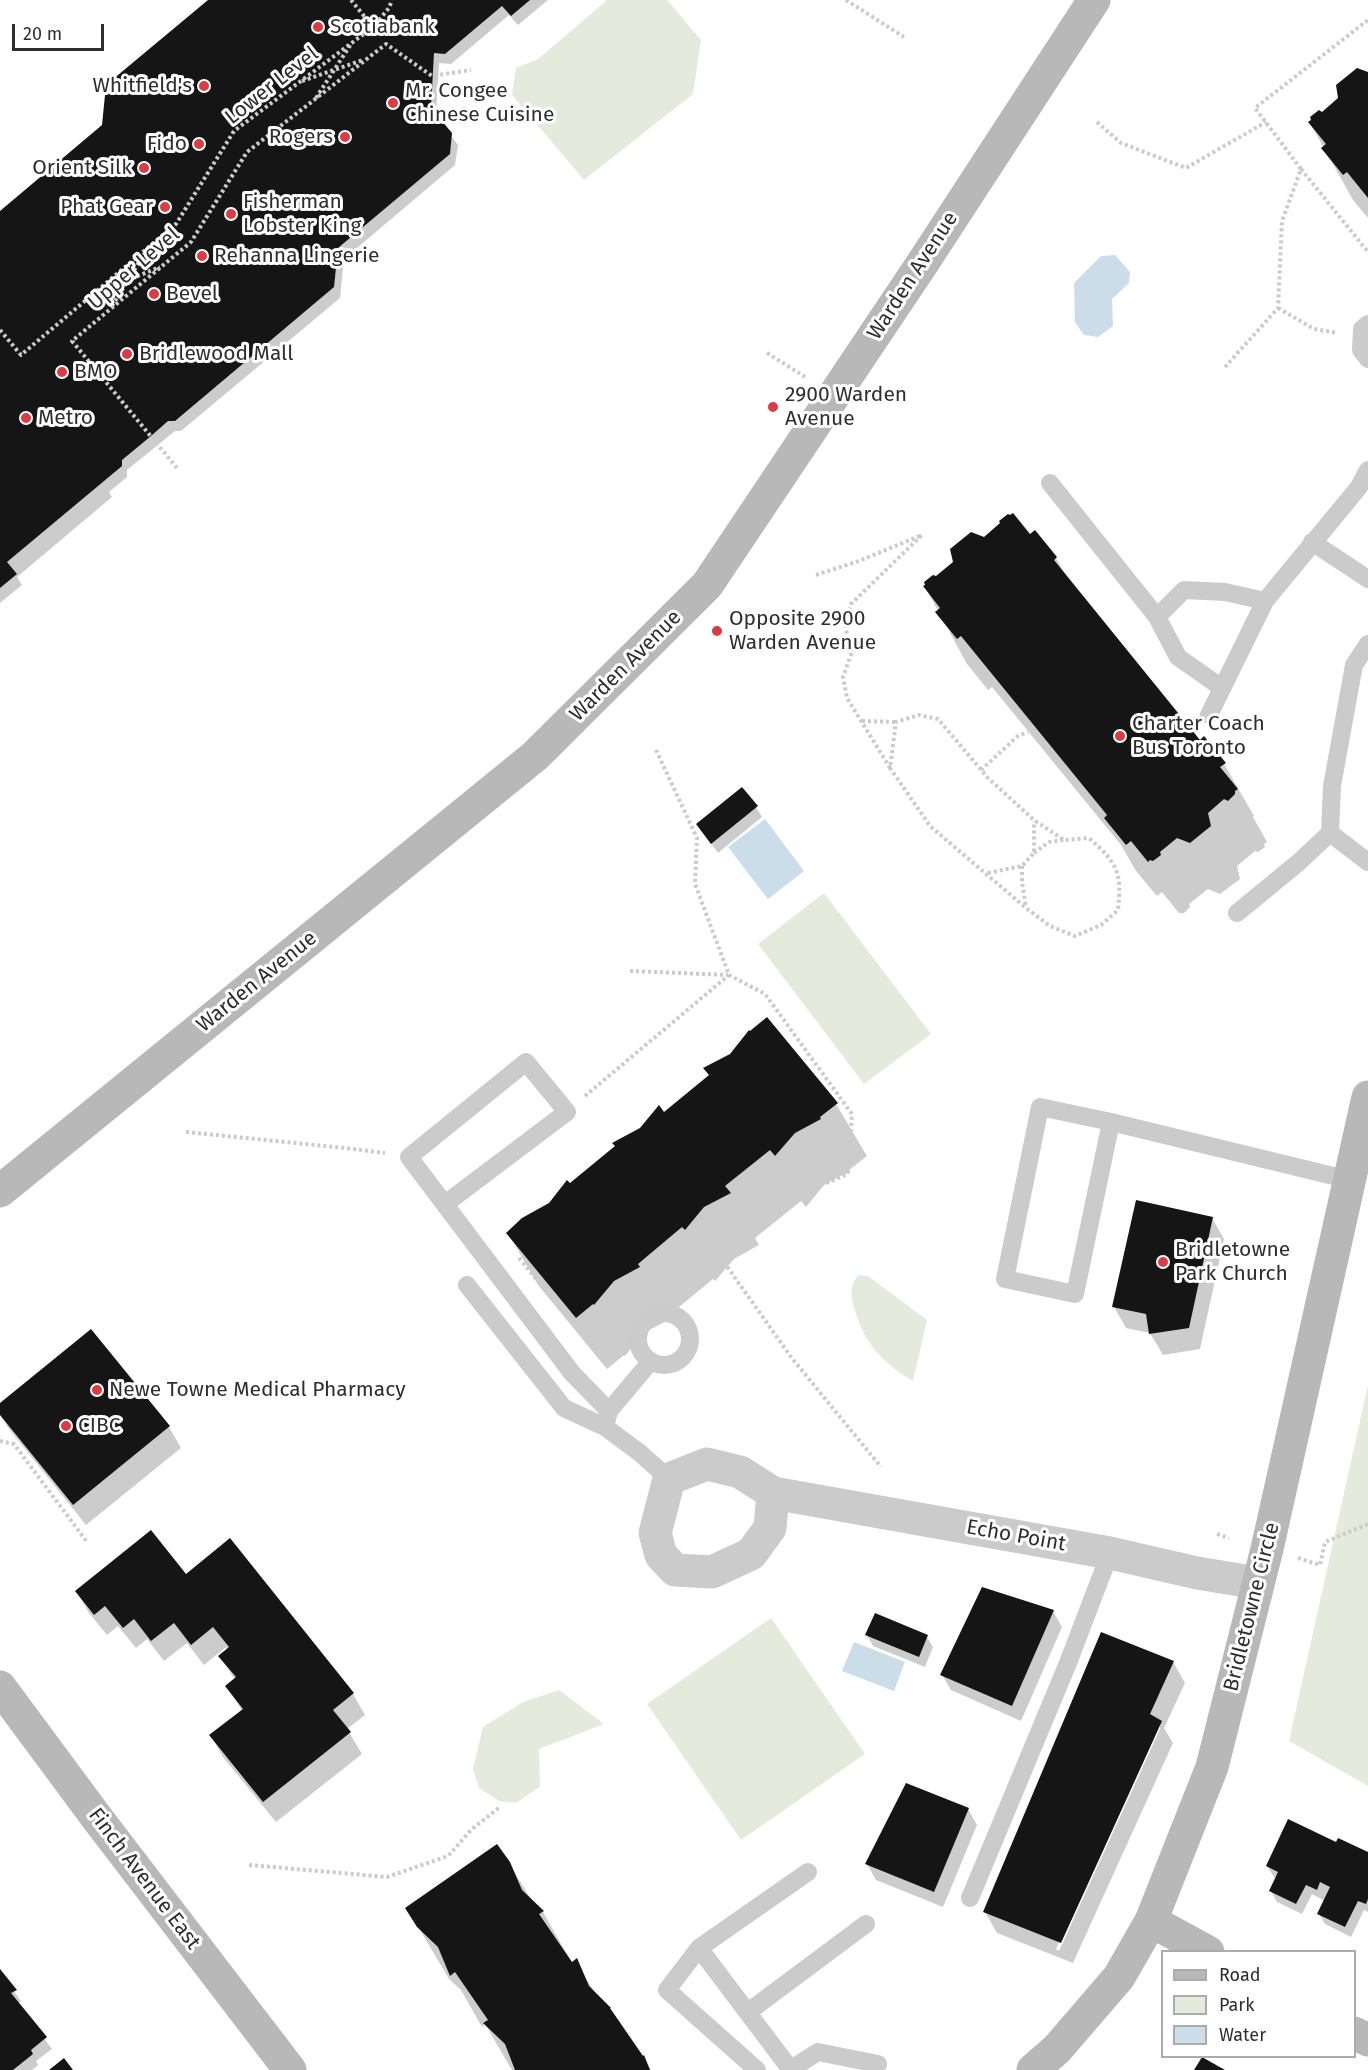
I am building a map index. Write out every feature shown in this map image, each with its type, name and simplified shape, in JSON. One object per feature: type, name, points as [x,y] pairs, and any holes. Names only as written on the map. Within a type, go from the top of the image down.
[{"type":"main road","name":"Warden Avenue","points":[[0,1191],[535,756],[707,585],[835,395],[1094,0]]},
{"type":"main road","name":"Bridletowne Circle","points":[[1033,2070],[1057,2049],[1119,1977],[1151,1921],[1212,1767],[1270,1538],[1368,1098]]},
{"type":"main road","name":"Finch Avenue East","points":[[0,1687],[290,2070]]},
{"type":"main road","points":[[1151,1921],[1204,1950]]},
{"type":"street","name":"Echo Point","points":[[669,1479],[707,1464],[740,1472],[774,1493],[1110,1553],[1197,1573],[1258,1583]]},
{"type":"street","points":[[669,1479],[654,1533],[661,1555],[675,1570],[712,1572],[751,1554],[770,1528],[774,1493]]},
{"type":"lane","points":[[1365,331],[1361,350],[1368,359]]},
{"type":"lane","points":[[1209,715],[1265,601],[1312,543],[1363,491],[1368,470]]},
{"type":"lane","points":[[1050,483],[1157,616],[1178,657],[1222,688]]},
{"type":"lane","points":[[1312,543],[1368,579]]},
{"type":"lane","points":[[1157,616],[1185,590],[1225,592],[1265,601]]},
{"type":"lane","points":[[1237,913],[1330,833],[1332,786],[1354,665],[1368,644]]},
{"type":"lane","points":[[1330,833],[1368,862]]},
{"type":"lane","points":[[445,1204],[567,1112],[526,1062],[409,1157],[607,1419],[669,1479]]},
{"type":"lane","points":[[1111,1122],[1075,1294],[1005,1279],[1040,1107],[1111,1122],[1350,1180]]},
{"type":"lane","points":[[468,1285],[564,1408],[607,1419]]},
{"type":"lane","points":[[665,1313],[681,1319],[686,1325],[689,1333],[688,1350],[676,1362],[659,1365],[651,1361],[640,1349],[639,1332],[648,1318],[665,1313]]},
{"type":"lane","points":[[607,1419],[651,1361]]},
{"type":"lane","points":[[970,1898],[1068,1663],[1110,1553]]},
{"type":"lane","points":[[757,2070],[667,1990],[699,1948],[808,1872]]},
{"type":"lane","points":[[748,2012],[866,1924]]},
{"type":"lane","points":[[699,1948],[791,2069],[818,2052],[878,2064]]},
{"type":"path","points":[[351,0],[373,27]]},
{"type":"path","name":"Lower Level","points":[[0,330],[21,356],[177,224],[234,131],[373,27],[389,8],[392,0]]},
{"type":"path","points":[[846,0],[904,37]]},
{"type":"path","points":[[1368,20],[1255,108],[1368,252]]},
{"type":"path","points":[[314,100],[354,41]]},
{"type":"path","name":"Upper Level","points":[[177,468],[72,341],[191,242],[247,152],[386,44],[432,76],[471,70]]},
{"type":"path","points":[[298,83],[367,59]]},
{"type":"path","points":[[1097,122],[1121,143],[1186,168],[1266,122]]},
{"type":"path","points":[[1225,367],[1278,308],[1282,221],[1301,169]]},
{"type":"path","points":[[109,310],[148,248]]},
{"type":"path","points":[[94,294],[164,266]]},
{"type":"path","points":[[1278,308],[1314,329],[1365,331]]},
{"type":"path","points":[[767,352],[835,395]]},
{"type":"path","points":[[816,575],[859,561],[922,535],[851,604],[845,628],[854,650],[843,677],[848,698],[890,768],[930,826],[1026,908],[1050,926],[1075,936],[1101,925],[1118,910],[1121,883],[1109,856],[1089,838],[1049,842],[1022,866],[987,873]]},
{"type":"path","points":[[862,721],[896,722],[919,715],[938,719],[954,735],[981,770],[1034,820],[1064,840]]},
{"type":"path","points":[[890,768],[896,722]]},
{"type":"path","points":[[981,770],[1018,736],[1028,732]]},
{"type":"path","points":[[656,750],[697,838],[695,884],[729,975]]},
{"type":"path","points":[[1034,820],[1034,853]]},
{"type":"path","points":[[1022,866],[1026,908]]},
{"type":"path","points":[[630,971],[729,975],[765,994],[852,1114],[848,1174],[702,1231],[665,1313]]},
{"type":"path","points":[[567,1112],[609,1074],[729,975]]},
{"type":"path","points":[[186,1132],[345,1148],[409,1157]]},
{"type":"path","points":[[702,1231],[791,1358],[881,1467]]},
{"type":"path","points":[[514,1252],[571,1321],[601,1325],[655,1293],[681,1281]]},
{"type":"path","points":[[0,1441],[14,1444],[87,1542]]},
{"type":"path","points":[[1297,1558],[1320,1565],[1325,1542],[1368,1524]]},
{"type":"path","points":[[1217,1534],[1229,1538]]},
{"type":"path","points":[[249,1865],[387,1877],[448,1856],[472,1828],[500,1807]]},
{"type":"green space","points":[[607,0],[667,0],[701,40],[693,94],[584,180],[512,95],[516,68],[538,59]]},
{"type":"green space","points":[[824,893],[931,1034],[864,1084],[758,944]]},
{"type":"green space","points":[[858,1275],[868,1276],[927,1320],[913,1381],[884,1360],[864,1333],[852,1296],[852,1286]]},
{"type":"green space","points":[[1368,1385],[1368,1786],[1289,1741]]},
{"type":"green space","points":[[771,1618],[865,1754],[741,1840],[647,1704]]},
{"type":"green space","points":[[559,1690],[604,1724],[539,1749],[540,1787],[516,1803],[499,1801],[479,1788],[473,1769],[483,1727],[523,1702]]},
{"type":"water","points":[[1115,255],[1130,272],[1129,283],[1112,299],[1113,326],[1098,337],[1084,335],[1075,322],[1074,283],[1101,256]]},
{"type":"water","points":[[765,819],[804,871],[768,899],[728,847]]},
{"type":"water","points":[[854,1642],[905,1662],[894,1691],[842,1671]]},
{"type":"building","name":"Bridlewood Mall","points":[[208,0],[530,0],[511,16],[502,6],[445,54],[434,53],[431,108],[452,133],[450,154],[338,248],[334,287],[175,421],[168,421],[122,460],[122,466],[7,562],[17,574],[0,588],[0,211],[102,125],[106,85]]},
{"type":"building","points":[[1357,68],[1368,72],[1368,198],[1347,172],[1343,175],[1321,148],[1326,144],[1308,122],[1311,120],[1310,117],[1319,110],[1322,112],[1338,98],[1336,85]]},
{"type":"building","points":[[1013,513],[1030,534],[1035,530],[1057,557],[1054,560],[1200,740],[1204,736],[1226,763],[1220,767],[1238,789],[1228,801],[1224,799],[1208,813],[1211,826],[1190,843],[1177,838],[1153,861],[1148,862],[1131,841],[1126,845],[1104,818],[1107,815],[961,636],[957,639],[935,612],[940,608],[923,586],[924,582],[933,575],[936,576],[953,562],[950,549],[971,532],[984,537],[1000,523],[999,521]]},
{"type":"building","points":[[742,787],[758,806],[711,844],[696,824]]},
{"type":"building","points":[[767,1017],[838,1103],[820,1117],[821,1119],[795,1133],[775,1156],[770,1150],[725,1186],[731,1193],[704,1207],[685,1230],[682,1227],[638,1264],[640,1267],[614,1281],[594,1305],[576,1318],[506,1233],[522,1218],[549,1203],[567,1180],[570,1183],[615,1146],[612,1143],[640,1128],[659,1105],[664,1112],[709,1075],[703,1068],[730,1054],[749,1030]]},
{"type":"building","name":"Bridletowne Park Church","points":[[1136,1200],[1213,1217],[1189,1328],[1149,1334],[1146,1314],[1112,1307]]},
{"type":"building","points":[[91,1329],[170,1426],[73,1505],[0,1415],[0,1403]]},
{"type":"building","points":[[151,1530],[186,1574],[230,1538],[354,1693],[333,1710],[351,1732],[263,1802],[209,1735],[243,1709],[225,1686],[236,1677],[218,1656],[229,1647],[213,1627],[191,1645],[174,1623],[151,1641],[134,1619],[123,1628],[105,1606],[94,1615],[75,1591]]},
{"type":"building","points":[[982,1587],[1054,1610],[1012,1706],[940,1675]]},
{"type":"building","points":[[875,1613],[928,1635],[919,1657],[865,1635]]},
{"type":"building","points":[[1101,1632],[1174,1661],[1150,1714],[1162,1721],[1061,1943],[983,1912]]},
{"type":"building","points":[[906,1783],[969,1808],[934,1892],[865,1864]]},
{"type":"building","points":[[1288,1819],[1336,1842],[1338,1838],[1368,1852],[1368,1899],[1366,1904],[1358,1901],[1345,1927],[1317,1914],[1330,1887],[1320,1882],[1317,1890],[1306,1885],[1296,1904],[1269,1891],[1278,1872],[1266,1866]]},
{"type":"building","points":[[497,1844],[510,1862],[522,1890],[544,1911],[539,1914],[572,1962],[577,1958],[589,1986],[611,2008],[644,2055],[650,2070],[515,2070],[505,2044],[483,2023],[488,2020],[455,1972],[450,1976],[438,1947],[417,1927],[405,1908]]},
{"type":"building","points":[[0,1969],[17,1990],[11,1993],[47,2037],[31,2050],[33,2054],[13,2070],[0,2070]]},
{"type":"building","points":[[64,2058],[73,2070],[49,2070]]},
{"type":"building","points":[[1201,2058],[1204,2058],[1225,2070],[1194,2070]]},
{"type":"place","name":"Scotiabank","points":[[318,27]]},
{"type":"place","name":"Whitfield's","points":[[204,86]]},
{"type":"place","name":"Mr. Congee Chinese Cuisine","points":[[393,103]]},
{"type":"place","name":"Rogers","points":[[345,137]]},
{"type":"place","name":"Fido","points":[[199,144]]},
{"type":"place","name":"Orient Silk","points":[[144,168]]},
{"type":"place","name":"Phat Gear","points":[[165,207]]},
{"type":"place","name":"Fisherman Lobster King","points":[[231,214]]},
{"type":"place","name":"Rehanna Lingerie","points":[[202,256]]},
{"type":"place","name":"Bevel","points":[[154,294]]},
{"type":"place","name":"Bridlewood Mall","points":[[127,354]]},
{"type":"place","name":"BMO","points":[[62,372]]},
{"type":"place","name":"2900 Warden Avenue","points":[[773,407]]},
{"type":"place","name":"Metro","points":[[26,418]]},
{"type":"place","name":"Opposite 2900 Warden Avenue","points":[[717,631]]},
{"type":"place","name":"Charter Coach Bus Toronto","points":[[1120,736]]},
{"type":"place","name":"Bridletowne Park Church","points":[[1163,1262]]},
{"type":"place","name":"Newe Towne Medical Pharmacy","points":[[97,1390]]},
{"type":"place","name":"CIBC","points":[[66,1426]]}]
